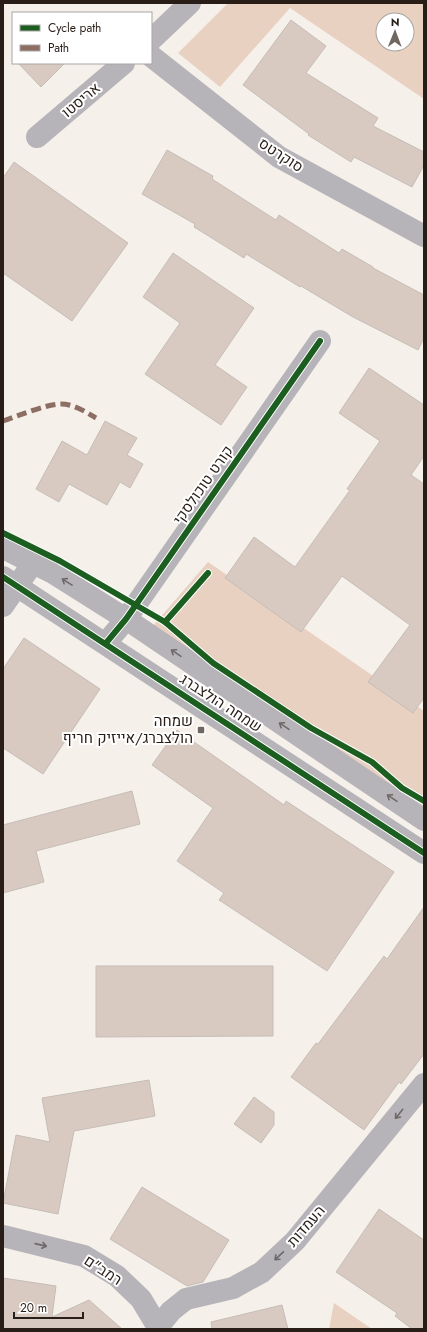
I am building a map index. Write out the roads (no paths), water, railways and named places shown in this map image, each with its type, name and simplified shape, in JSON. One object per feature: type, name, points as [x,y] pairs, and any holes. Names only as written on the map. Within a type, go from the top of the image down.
[{"type":"street","points":[[152,39],[190,3]]},
{"type":"street","name":"סוקרטס","points":[[152,57],[279,157],[424,236]]},
{"type":"street","name":"אריסטו","points":[[38,137],[123,64]]},
{"type":"street","name":"קורט טוכולסקי","points":[[106,643],[126,619],[320,341]]},
{"type":"street","name":"שמחה הולצברג","points":[[3,548],[53,573],[126,619],[424,820]]},
{"type":"street","points":[[3,606],[10,581],[33,563]]},
{"type":"street","name":"שמחה הולצברג","points":[[10,581],[424,853]]},
{"type":"street","name":"העמדות","points":[[158,1328],[171,1311],[186,1299],[233,1288],[262,1272],[295,1242],[424,1084]]},
{"type":"street","name":"רמב\"ם","points":[[3,1236],[84,1256],[117,1276],[141,1299],[158,1328]]},
{"type":"place","name":"שמחה הולצברג/אייזיק חריף","points":[[201,730]]}]
